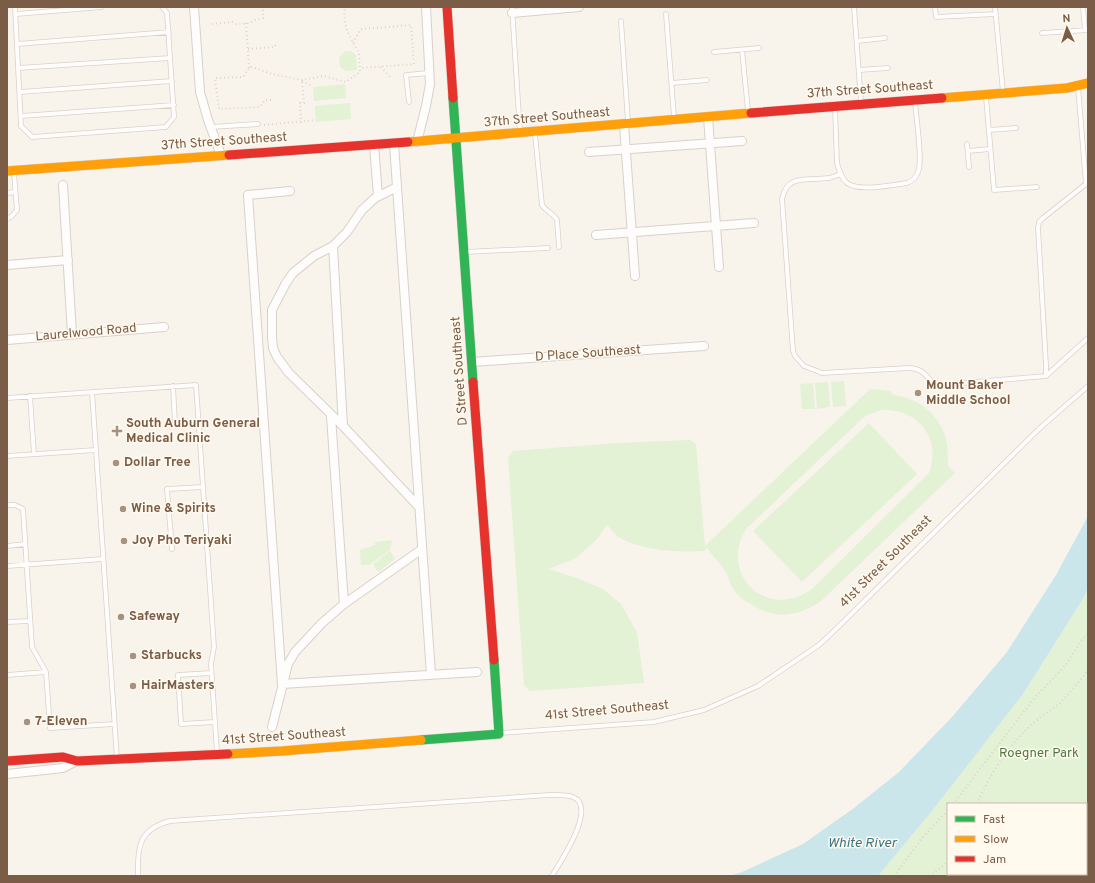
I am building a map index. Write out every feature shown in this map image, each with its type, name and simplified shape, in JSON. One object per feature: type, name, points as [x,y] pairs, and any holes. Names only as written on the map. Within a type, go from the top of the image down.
[{"type":"street","points":[[194,7],[200,92],[221,155]]},
{"type":"street","points":[[417,142],[426,106],[430,73],[426,7]]},
{"type":"street","name":"D Street Southeast","points":[[447,7],[455,139],[499,734]]},
{"type":"street","points":[[512,10],[579,7]]},
{"type":"street","name":"37th Street Southeast","points":[[10,171],[394,144],[748,113],[1003,94],[1067,88],[1088,84]]},
{"type":"street","points":[[708,117],[719,267]]},
{"type":"street","points":[[626,124],[626,149],[635,276]]},
{"type":"street","points":[[589,152],[742,141]]},
{"type":"street","points":[[394,144],[430,674]]},
{"type":"street","points":[[374,145],[378,196]]},
{"type":"street","points":[[63,185],[72,334]]},
{"type":"street","points":[[397,187],[378,196],[362,210],[347,232],[333,246],[314,256],[293,273],[272,310],[273,342],[277,358],[289,373],[331,416],[343,426],[419,507]]},
{"type":"street","points":[[282,684],[248,195],[290,191]]},
{"type":"street","points":[[596,235],[754,223]]},
{"type":"street","points":[[333,246],[343,426]]},
{"type":"street","points":[[7,265],[68,260]]},
{"type":"street","points":[[257,311],[272,310]]},
{"type":"street","name":"Laurelwood Road","points":[[7,340],[164,327]]},
{"type":"street","name":"D Place Southeast","points":[[472,362],[704,346]]},
{"type":"street","points":[[331,416],[344,604]]},
{"type":"street","points":[[272,727],[288,664],[295,652],[322,623],[344,604],[422,549]]},
{"type":"street","points":[[282,684],[477,672]]},
{"type":"street","name":"41st Street Southeast","points":[[7,761],[63,757],[77,760],[117,759],[282,751],[499,734]]},
{"type":"street","name":"41st Street Southeast","points":[[7,774],[63,768],[77,760]]},
{"type":"lane","points":[[15,7],[21,126],[32,137],[166,127],[174,117],[174,105],[168,13],[162,7]]},
{"type":"lane","points":[[16,14],[102,7]]},
{"type":"lane","points":[[854,7],[861,104]]},
{"type":"lane","points":[[935,7],[936,17],[996,14]]},
{"type":"lane","points":[[995,7],[1003,94]]},
{"type":"lane","points":[[1042,33],[1086,30],[1083,7]]},
{"type":"lane","points":[[512,10],[520,133]]},
{"type":"lane","points":[[666,14],[674,120]]},
{"type":"lane","points":[[620,21],[626,124]]},
{"type":"lane","points":[[17,44],[169,32]]},
{"type":"lane","points":[[857,40],[885,38]]},
{"type":"lane","points":[[714,52],[759,48]]},
{"type":"lane","points":[[742,50],[748,113]]},
{"type":"lane","points":[[18,68],[170,58]]},
{"type":"lane","points":[[859,70],[888,68]]},
{"type":"lane","points":[[409,102],[406,75],[430,73]]},
{"type":"lane","points":[[672,83],[707,80]]},
{"type":"lane","points":[[20,92],[172,81]]},
{"type":"lane","points":[[1046,376],[1038,228],[1039,222],[1043,218],[1087,185],[1078,86]]},
{"type":"lane","points":[[986,95],[994,190],[1036,187]]},
{"type":"lane","points":[[835,106],[837,163],[841,174],[847,182],[852,185],[863,187],[907,183],[913,180],[918,174],[920,161],[915,100]]},
{"type":"lane","points":[[21,116],[174,105]]},
{"type":"lane","points":[[211,127],[259,125]]},
{"type":"lane","points":[[989,130],[1016,128]]},
{"type":"lane","points":[[535,132],[542,205],[544,209],[557,220],[559,247]]},
{"type":"lane","points":[[967,144],[969,167]]},
{"type":"lane","points":[[968,151],[990,150]]},
{"type":"lane","points":[[7,219],[17,210],[15,192],[10,171]]},
{"type":"lane","points":[[841,174],[830,178],[797,180],[787,186],[783,192],[782,199],[793,351],[794,356],[799,362],[812,370],[830,374],[917,368],[923,371],[934,383],[940,385],[1046,376],[1088,338]]},
{"type":"lane","points":[[7,193],[15,192]]},
{"type":"lane","points":[[464,252],[548,248]]},
{"type":"lane","points":[[7,398],[196,385],[214,647],[211,673],[217,754]]},
{"type":"lane","points":[[173,386],[175,424],[198,423]]},
{"type":"lane","name":"41st Street Southeast","points":[[499,734],[654,722],[704,710],[758,686],[819,645],[1040,428],[1088,386]]},
{"type":"lane","points":[[92,392],[117,759]]},
{"type":"lane","points":[[30,396],[34,454]]},
{"type":"lane","points":[[7,456],[96,450]]},
{"type":"lane","points":[[172,549],[167,489],[203,487]]},
{"type":"lane","points":[[7,505],[15,505],[23,509],[32,647],[46,672],[50,728],[114,724]]},
{"type":"lane","points":[[7,546],[25,544]]},
{"type":"lane","points":[[7,566],[103,559]]},
{"type":"lane","points":[[7,622],[30,621]]},
{"type":"lane","points":[[7,675],[46,672]]},
{"type":"lane","points":[[211,673],[178,675],[181,724],[215,722]]},
{"type":"lane","points":[[138,876],[139,850],[144,838],[152,828],[170,821],[549,795],[572,796],[581,804],[581,821],[578,830],[552,876]]},
{"type":"path","points":[[212,24],[232,22],[236,24],[246,23],[264,18],[263,7]]},
{"type":"path","points":[[301,80],[324,76],[346,82],[360,72],[359,53],[353,43],[345,23],[345,7]]},
{"type":"path","points":[[246,23],[250,68],[243,77],[215,78],[219,109],[260,107],[265,100],[271,100]]},
{"type":"path","points":[[353,43],[362,29],[411,25],[414,64],[360,68]]},
{"type":"path","points":[[248,49],[275,47],[274,44]]},
{"type":"path","points":[[381,67],[391,78]]},
{"type":"path","points":[[250,68],[257,68],[272,74],[301,80],[312,86]]},
{"type":"path","points":[[301,80],[304,102],[300,103],[302,123]]},
{"type":"path","points":[[259,125],[302,123],[316,120]]},
{"type":"path","points":[[954,803],[1036,696],[1065,666],[1080,641],[1088,634]]},
{"type":"path","points":[[978,803],[990,778],[1004,756],[1021,735],[1028,727],[1060,702],[1088,671]]},
{"type":"path","points":[[894,876],[923,838],[947,811]]},
{"type":"path","points":[[928,876],[941,868],[947,862]]},
{"type":"green space","points":[[345,51],[351,51],[356,55],[357,70],[346,71],[340,67],[339,57]]},
{"type":"green space","points":[[345,84],[346,98],[314,101],[313,87]]},
{"type":"green space","points":[[350,103],[351,119],[316,122],[315,106]]},
{"type":"green space","points":[[844,381],[846,406],[833,407],[831,382]]},
{"type":"green space","points":[[828,382],[830,407],[817,409],[815,383]]},
{"type":"green space","points":[[813,383],[815,409],[802,409],[800,384]]},
{"type":"green space","points":[[870,389],[890,391],[893,395],[911,399],[919,403],[933,414],[943,430],[947,445],[948,466],[955,473],[820,602],[802,611],[785,615],[768,613],[742,599],[734,590],[723,568],[706,547],[705,551],[672,551],[651,549],[630,543],[620,538],[607,525],[596,540],[576,558],[549,569],[603,589],[621,604],[637,632],[644,683],[530,691],[524,685],[508,458],[513,451],[617,443],[690,440],[696,444],[705,546]],"holes":[[[881,410],[906,414],[916,420],[924,428],[929,437],[932,448],[932,460],[929,473],[813,588],[796,597],[780,600],[765,597],[752,589],[743,577],[738,563],[739,546],[746,529],[865,416]]]},
{"type":"green space","points":[[869,423],[917,474],[802,582],[753,531]]},
{"type":"green space","points":[[392,540],[390,550],[369,565],[361,565],[360,550],[375,545],[375,542]]},
{"type":"green space","points":[[390,551],[395,559],[378,572],[373,564]]},
{"type":"green space","name":"Roegner Park","points":[[1088,588],[1088,876],[878,876],[932,811],[1023,694],[1083,599]]},
{"type":"water","name":"White River","points":[[1088,516],[1088,588],[1083,599],[1023,694],[932,811],[878,876],[730,876],[803,844],[854,808],[899,772],[952,717],[1007,652],[1056,575]]},
{"type":"traffic: fast","points":[[453,98],[473,382]]},
{"type":"traffic: fast","points":[[421,740],[499,734],[494,660]]},
{"type":"traffic: slow","points":[[942,98],[1067,88],[1088,83]]},
{"type":"traffic: slow","points":[[408,142],[751,113]]},
{"type":"traffic: slow","points":[[7,171],[229,155]]},
{"type":"traffic: slow","points":[[228,754],[421,740]]},
{"type":"traffic: jam","points":[[447,7],[453,98]]},
{"type":"traffic: jam","points":[[751,113],[942,98]]},
{"type":"traffic: jam","points":[[229,155],[408,142]]},
{"type":"traffic: jam","points":[[473,382],[494,660]]},
{"type":"traffic: jam","points":[[7,761],[63,757],[77,761],[228,754]]},
{"type":"place","name":"Mount Baker Middle School","points":[[918,393]]},
{"type":"place","name":"South Auburn General Medical Clinic","points":[[117,431]]},
{"type":"place","name":"Dollar Tree","points":[[116,463]]},
{"type":"place","name":"Wine & Spirits","points":[[123,509]]},
{"type":"place","name":"Joy Pho Teriyaki","points":[[124,541]]},
{"type":"place","name":"Safeway","points":[[121,617]]},
{"type":"place","name":"Starbucks","points":[[133,656]]},
{"type":"place","name":"HairMasters","points":[[133,686]]},
{"type":"place","name":"7-Eleven","points":[[27,722]]}]
